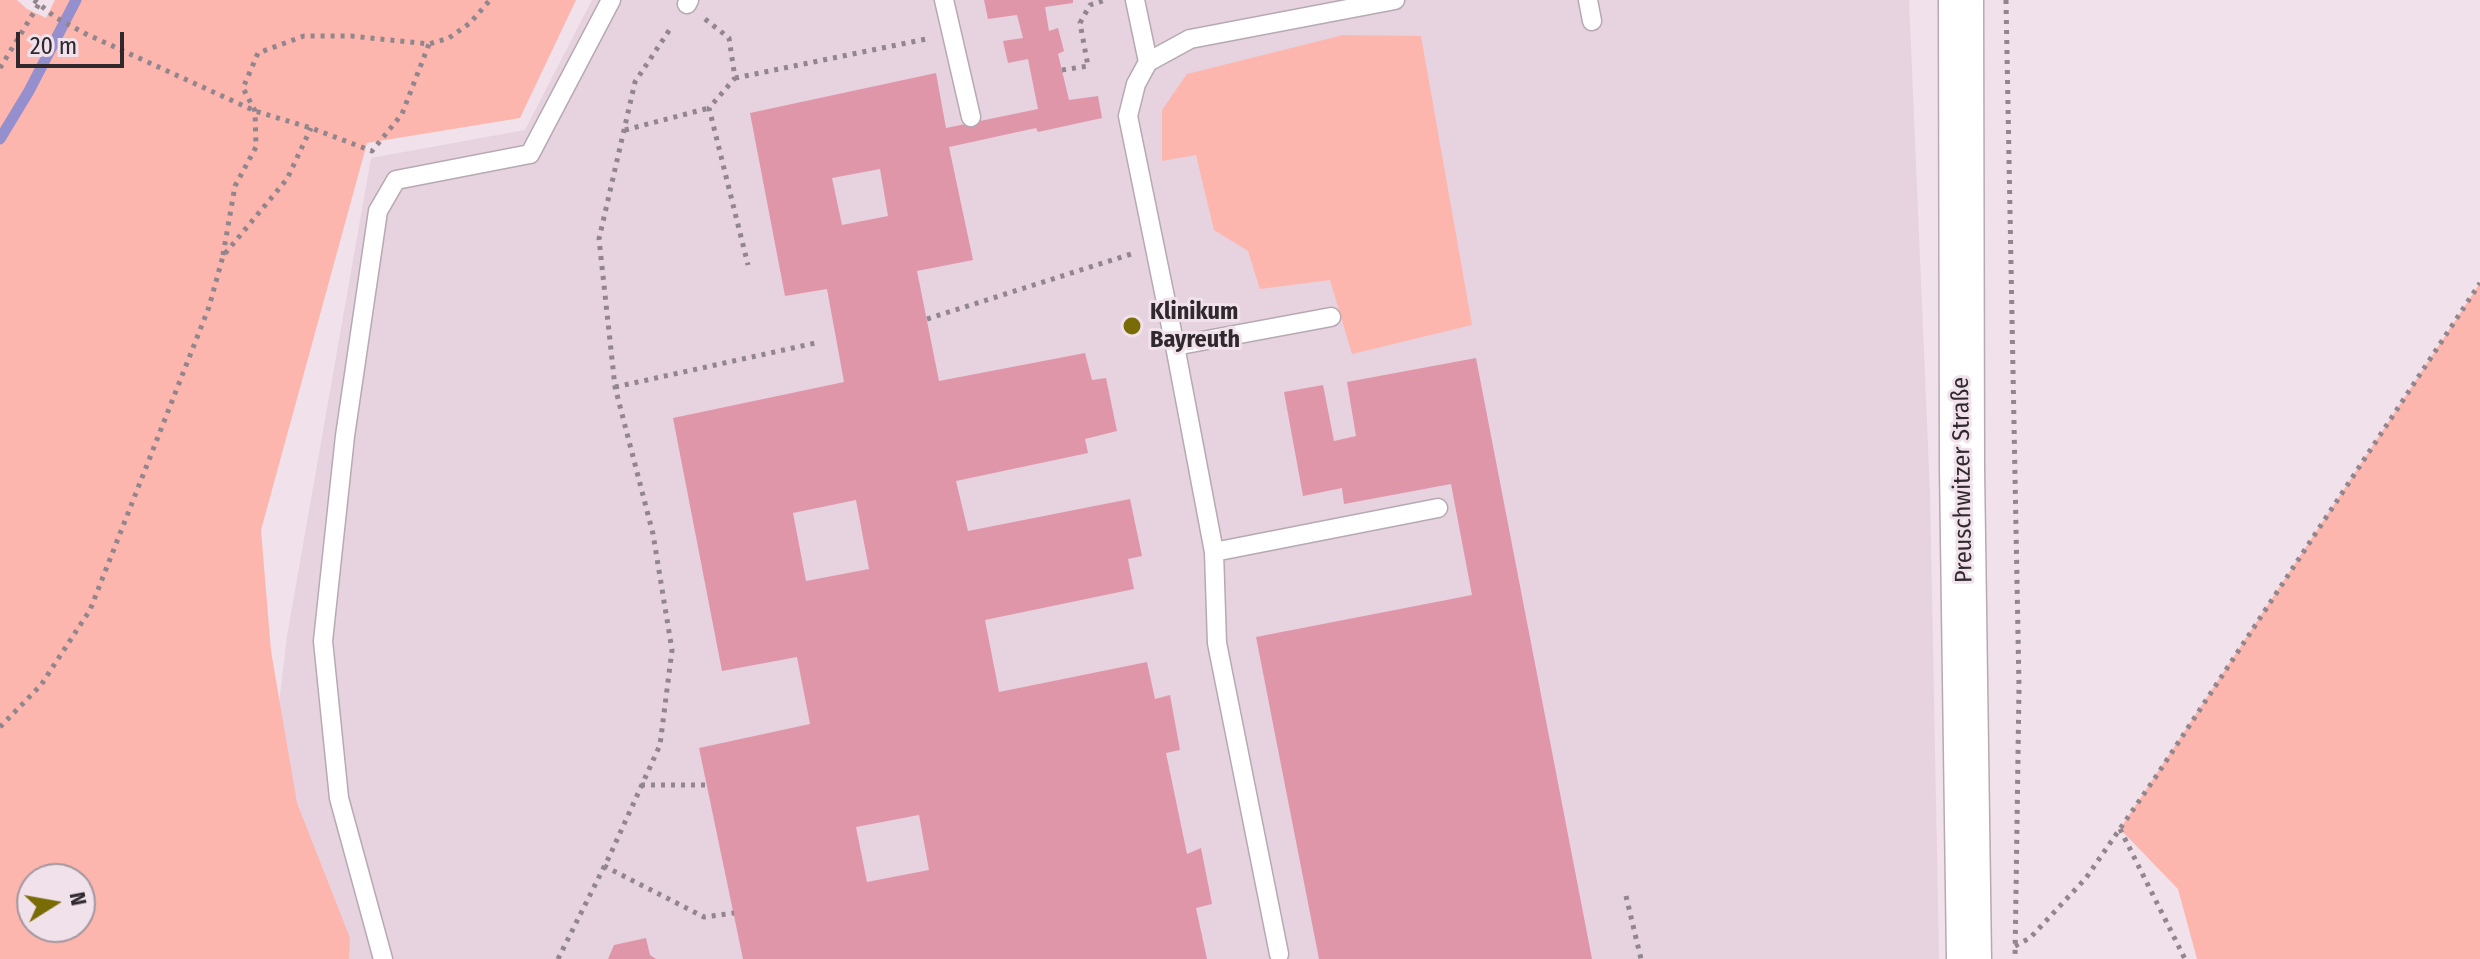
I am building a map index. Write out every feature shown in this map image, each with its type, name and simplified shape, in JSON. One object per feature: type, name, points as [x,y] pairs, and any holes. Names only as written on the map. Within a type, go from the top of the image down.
[{"type":"street","name":"Preuschwitzer Straße","points":[[1961,0],[1962,468],[1969,959]]},
{"type":"lane","points":[[383,959],[339,798],[323,641],[345,436],[378,211],[396,180],[530,154],[611,0]]},
{"type":"lane","points":[[944,0],[971,117]]},
{"type":"lane","points":[[1135,0],[1148,62]]},
{"type":"lane","points":[[1279,954],[1217,643],[1214,552],[1128,116],[1136,84],[1148,62],[1190,39],[1395,0]]},
{"type":"lane","points":[[1588,0],[1592,21]]},
{"type":"lane","points":[[1175,346],[1331,317]]},
{"type":"lane","points":[[1214,552],[1438,508]]},
{"type":"path","points":[[0,727],[41,685],[90,610],[209,307],[223,256],[235,186],[256,147],[255,111],[243,88],[258,53],[304,36],[351,36],[429,44],[449,38],[470,23],[490,0]]},
{"type":"path","points":[[1062,70],[1088,66],[1080,23],[1090,5],[1105,0]]},
{"type":"path","points":[[2006,0],[2019,687],[2015,959]]},
{"type":"path","points":[[0,68],[36,2],[84,33],[255,111],[372,151],[402,114],[429,44]]},
{"type":"path","points":[[558,959],[660,745],[672,650],[653,534],[615,387],[599,239],[635,82],[688,2],[729,38],[735,78]]},
{"type":"path","points":[[624,130],[709,108],[735,78],[951,34]]},
{"type":"path","points":[[709,108],[748,265]]},
{"type":"path","points":[[223,256],[287,179],[311,128]]},
{"type":"path","points":[[927,319],[1154,246]]},
{"type":"path","points":[[2015,946],[2030,938],[2086,878],[2480,283]]},
{"type":"path","points":[[615,387],[820,342]]},
{"type":"path","points":[[641,785],[707,785]]},
{"type":"path","points":[[2120,829],[2185,959]]},
{"type":"path","points":[[604,866],[704,917],[734,913]]},
{"type":"path","points":[[1626,896],[1641,959]]},
{"type":"shaded area","points":[[0,0],[17,0],[46,18],[55,0],[576,0],[520,118],[367,143],[261,530],[271,651],[297,803],[350,938],[349,959],[0,959]]},
{"type":"shaded area","name":"Klinikum Bayreuth","points":[[592,0],[1909,0],[1930,494],[1939,959],[249,959],[287,636],[371,158],[525,130]]},
{"type":"shaded area","points":[[1343,35],[1421,36],[1472,325],[1352,354],[1330,280],[1260,289],[1248,251],[1214,230],[1196,155],[1162,161],[1162,110],[1187,74]]},
{"type":"shaded area","points":[[2480,283],[2480,959],[2197,959],[2178,889],[2120,829]]},
{"type":"building","points":[[984,0],[1073,0],[1073,3],[1045,7],[1049,31],[1058,28],[1064,51],[1058,54],[1069,100],[1098,96],[1102,118],[1038,132],[1036,128],[949,147],[973,260],[917,271],[939,381],[1085,353],[1092,380],[1106,378],[1117,431],[1085,439],[1088,453],[956,481],[968,531],[1130,499],[1142,556],[1128,559],[1134,589],[985,620],[999,692],[1147,662],[1155,699],[1170,695],[1180,750],[1166,753],[1187,854],[1201,848],[1212,904],[1196,908],[1207,959],[743,959],[699,748],[810,724],[797,657],[722,671],[673,418],[844,382],[827,289],[785,296],[750,113],[936,73],[946,128],[1038,109],[1028,59],[1008,63],[1003,41],[1023,38],[1017,15],[988,19]],"holes":[[[880,169],[888,216],[842,225],[832,178]],[[856,500],[869,569],[806,581],[793,513]],[[919,815],[929,870],[867,882],[856,827]]]},
{"type":"building","points":[[1476,358],[1592,959],[1319,959],[1256,637],[1472,595],[1451,484],[1344,504],[1342,488],[1303,496],[1284,392],[1323,385],[1334,441],[1356,436],[1347,382]]},
{"type":"building","points":[[646,938],[650,955],[656,959],[608,959],[614,945]]},
{"type":"waterway","points":[[0,139],[29,91],[76,0]]},
{"type":"place","name":"Klinikum Bayreuth","points":[[1132,326]]}]
